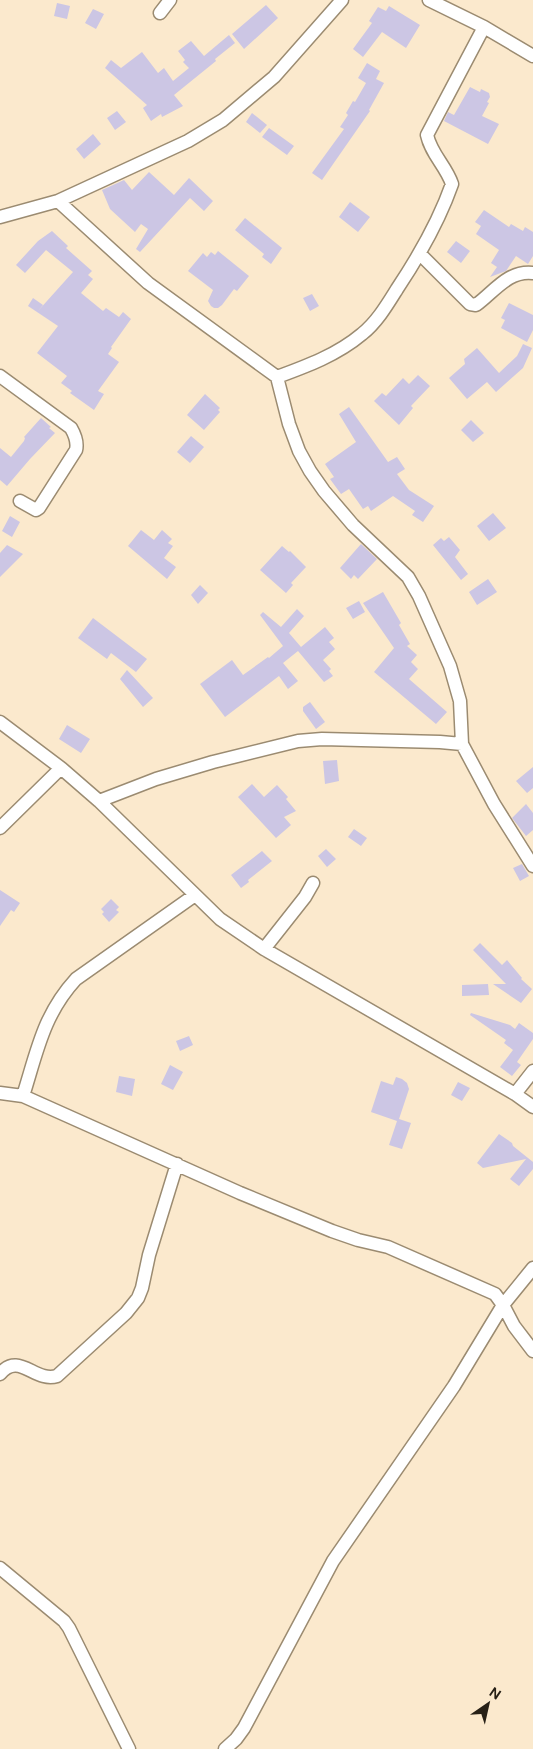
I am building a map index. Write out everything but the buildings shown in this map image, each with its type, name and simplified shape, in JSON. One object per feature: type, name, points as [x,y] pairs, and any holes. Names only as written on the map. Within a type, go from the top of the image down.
[{"type":"street","points":[[160,13],[170,0]]},
{"type":"street","points":[[0,217],[58,201],[188,140],[223,120],[274,77],[342,0]]},
{"type":"street","points":[[429,0],[484,27],[533,56]]},
{"type":"street","points":[[277,377],[322,360],[362,334],[384,310],[420,254],[452,184],[429,144],[427,135],[484,27]]},
{"type":"street","points":[[58,201],[148,284],[277,377],[289,424],[299,451],[310,471],[324,491],[353,524],[408,577],[419,596],[453,675],[460,701],[462,744],[494,804],[533,866]]},
{"type":"street","points":[[420,254],[470,304],[476,305],[498,285],[514,276],[523,272],[533,273]]},
{"type":"street","points":[[0,376],[71,428],[75,434],[77,445],[76,450],[40,508],[36,510],[20,501]]},
{"type":"street","points":[[0,722],[61,768],[99,801],[220,918],[264,949],[516,1094],[533,1107]]},
{"type":"street","points":[[99,801],[156,779],[213,762],[298,741],[322,739],[462,744]]},
{"type":"street","points":[[0,828],[61,768]]},
{"type":"street","points":[[264,949],[305,897],[313,883]]},
{"type":"street","points":[[24,1096],[43,1029],[65,991],[76,979],[195,895]]},
{"type":"street","points":[[516,1094],[533,1071]]},
{"type":"street","points":[[0,1093],[24,1096],[240,1193],[332,1231],[358,1240],[388,1247],[475,1284],[495,1294],[514,1326],[533,1351]]},
{"type":"street","points":[[0,1374],[11,1365],[17,1365],[44,1377],[51,1378],[57,1376],[126,1313],[138,1298],[142,1288],[149,1255],[177,1164]]},
{"type":"street","points":[[225,1749],[244,1728],[333,1561],[454,1386],[503,1305],[533,1268]]},
{"type":"street","points":[[0,1568],[64,1621],[69,1628],[129,1749]]}]
